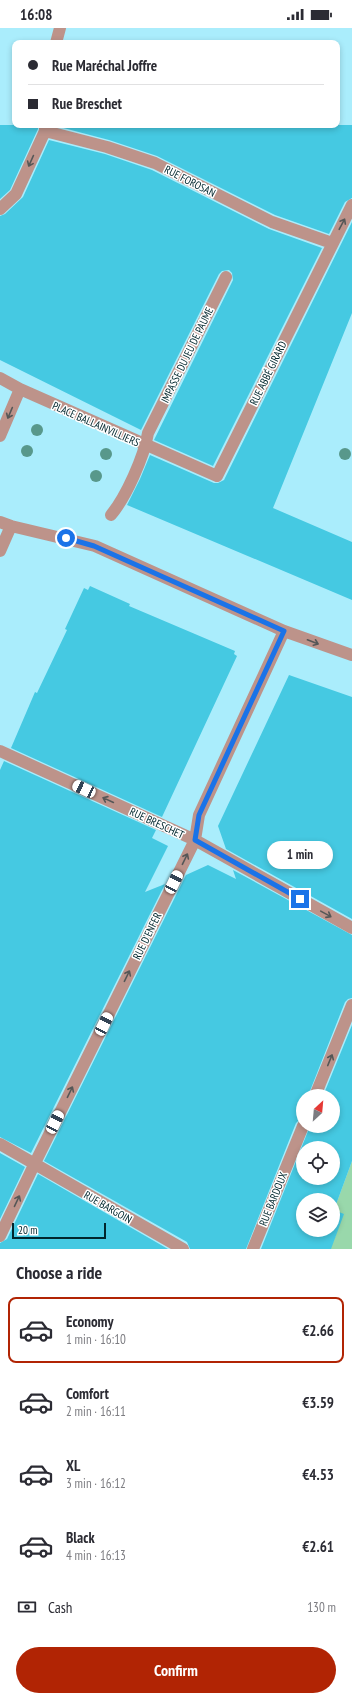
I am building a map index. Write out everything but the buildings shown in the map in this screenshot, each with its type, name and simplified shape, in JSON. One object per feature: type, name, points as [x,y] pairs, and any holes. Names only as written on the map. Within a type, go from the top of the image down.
[{"type":"street","points":[[57,40],[60,28]]},
{"type":"street","points":[[0,209],[16,194],[45,128]]},
{"type":"street","name":"RUE FOROSAN","points":[[45,128],[155,163],[272,222],[332,243]]},
{"type":"street","name":"RUE ABBÉ GIRARD","points":[[148,447],[217,476],[352,205]]},
{"type":"street","name":"IMPASSE DU JEU DE PAUME","points":[[148,447],[148,433],[226,277]]},
{"type":"street","name":"PLACE BALLAINVILLIERS","points":[[0,378],[15,387],[148,447],[120,505],[111,515]]},
{"type":"street","points":[[0,436],[15,387]]},
{"type":"street","points":[[0,551],[6,524],[94,546],[284,631],[352,655]]},
{"type":"street","name":"RUE D'ENFER","points":[[0,1236],[195,840],[199,815],[284,631]]},
{"type":"street","name":"RUE BRESCHET","points":[[0,751],[195,840],[352,928]]},
{"type":"street","points":[[318,1089],[352,1005]]},
{"type":"street","name":"RUE BARDOUX","points":[[253,1249],[300,1133]]},
{"type":"street","name":"RUE BARGOIN","points":[[0,1144],[182,1249]]},
{"type":"green space","points":[[352,1161],[352,1249],[330,1249],[335,1237],[340,1237],[340,1194]]},
{"type":"route","points":[[66,538],[94,546],[284,631],[199,815],[195,840],[300,899]]}]
